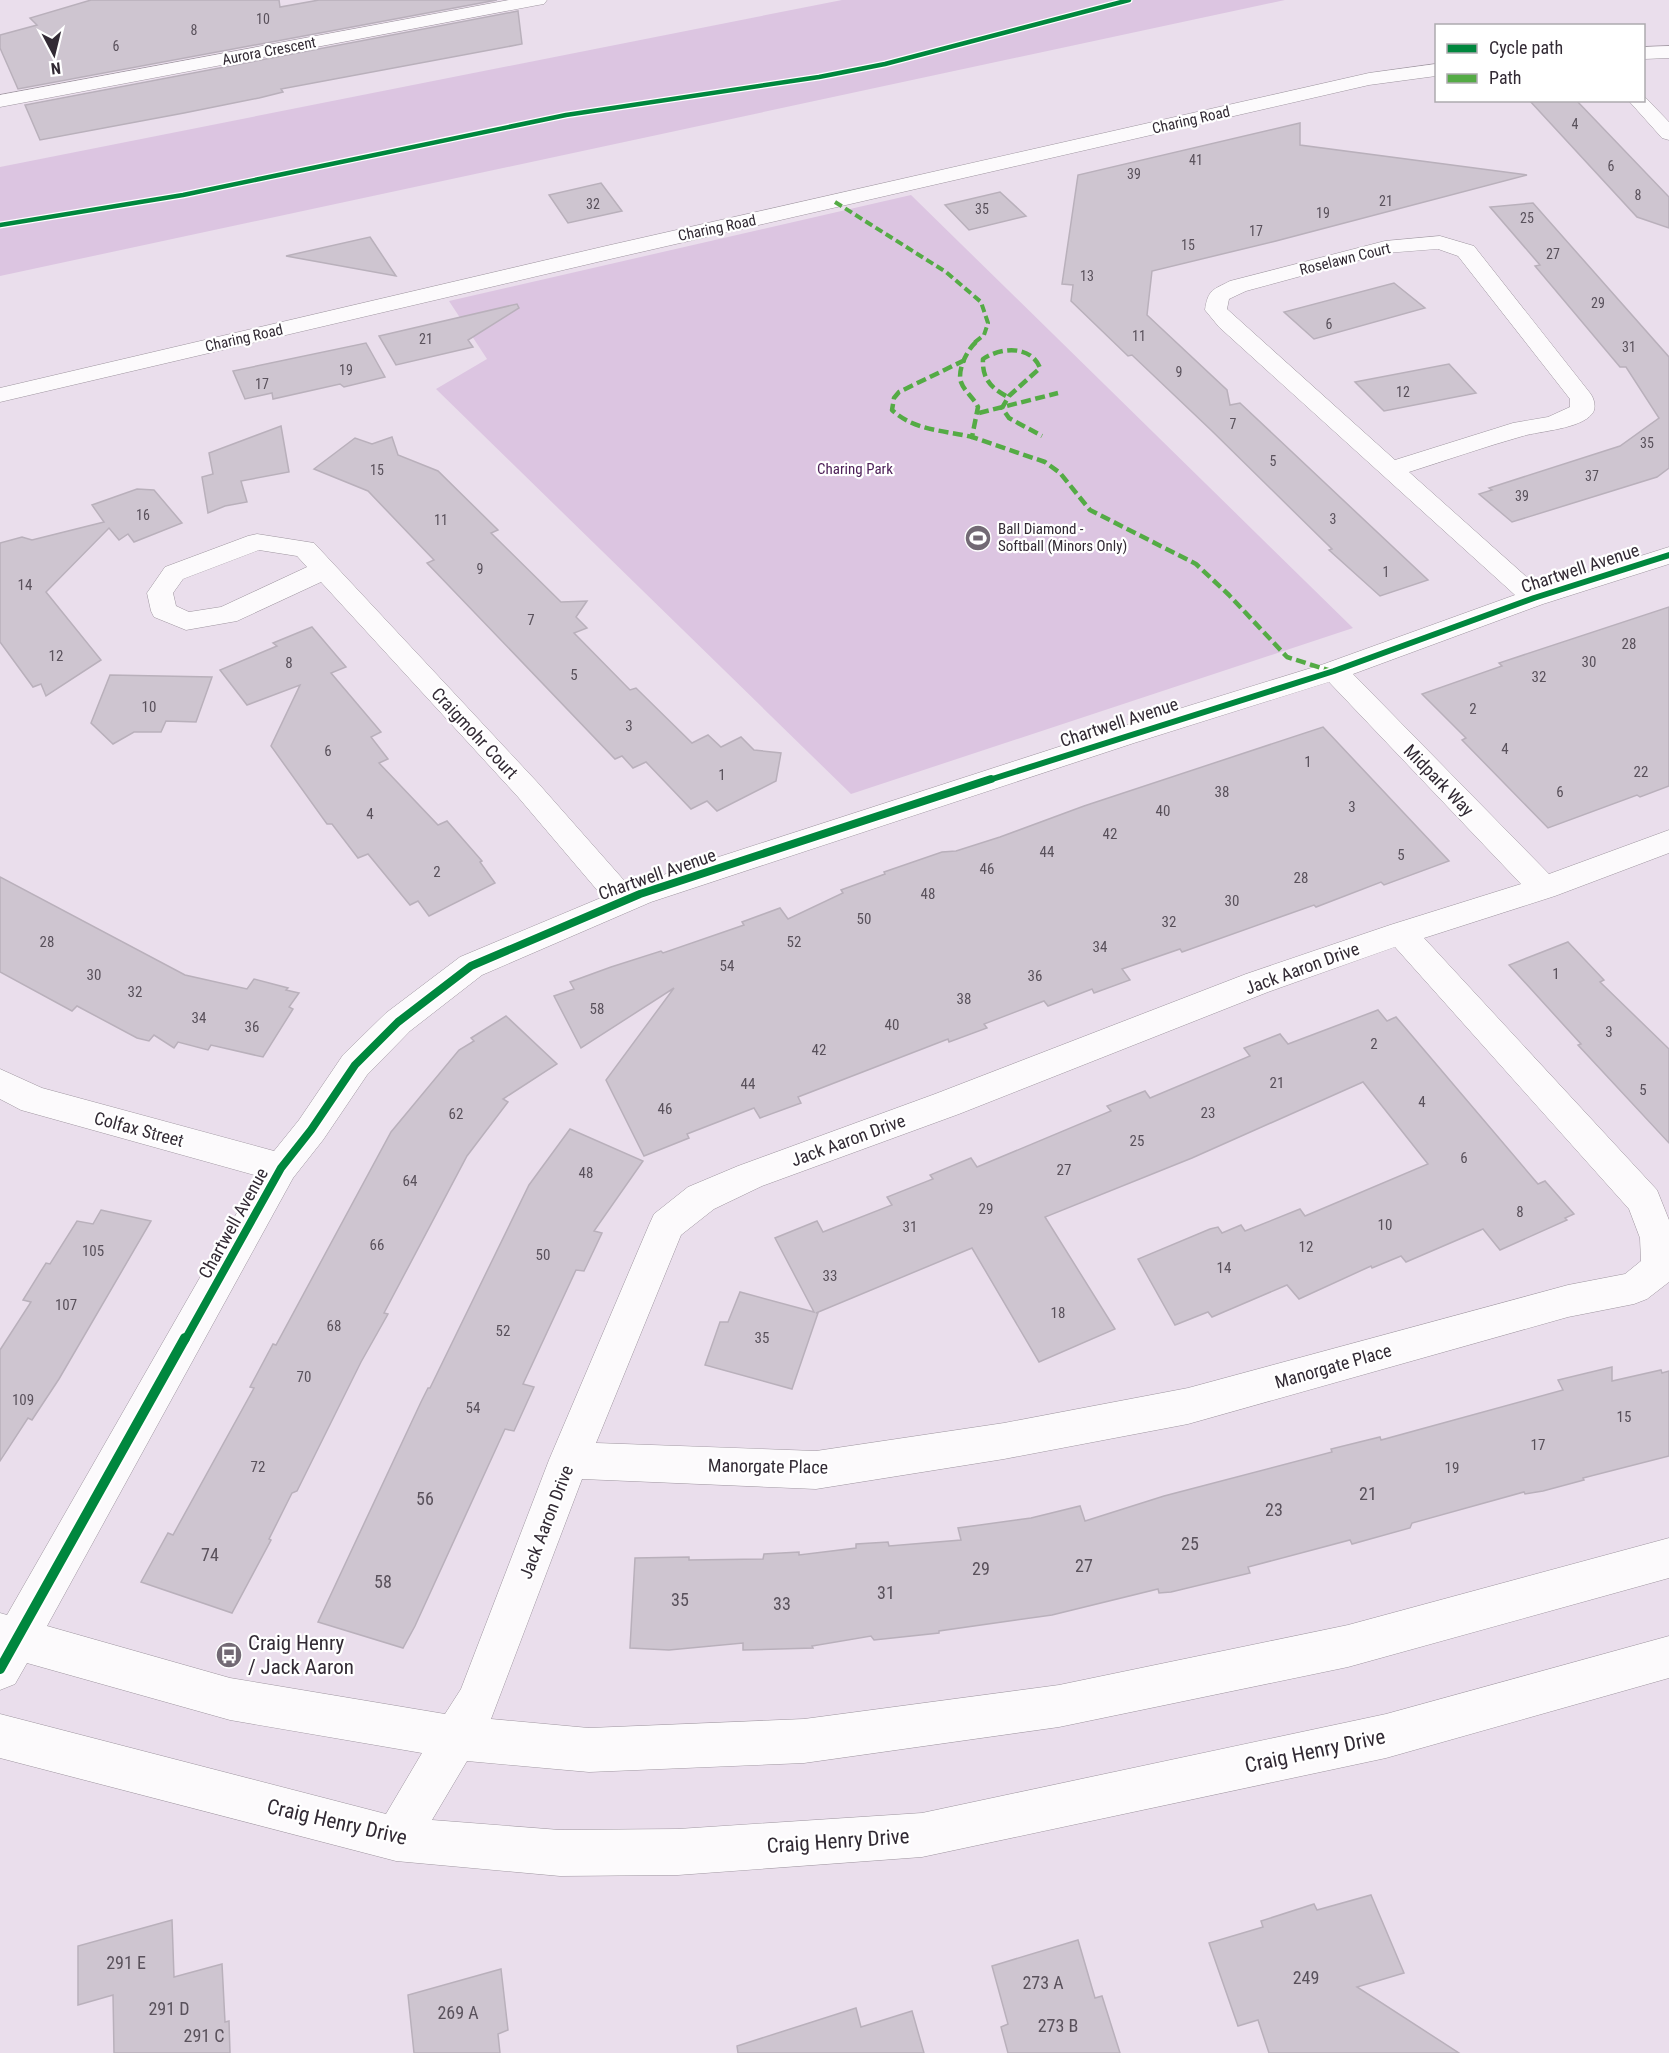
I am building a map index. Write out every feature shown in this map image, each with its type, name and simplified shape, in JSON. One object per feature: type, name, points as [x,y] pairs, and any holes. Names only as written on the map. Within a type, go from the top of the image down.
[{"type":"street","name":"Aurora Crescent","points":[[0,101],[538,0]]},
{"type":"street","points":[[1645,53],[1669,52]]},
{"type":"street","name":"Charing Road","points":[[0,395],[606,252],[1369,79],[1435,70]]},
{"type":"street","points":[[1639,102],[1669,134]]},
{"type":"street","name":"Roselawn Court","points":[[1389,470],[1522,428],[1554,423],[1582,411],[1582,398],[1466,251],[1440,242],[1385,248],[1238,286],[1218,296],[1216,310],[1227,322],[1389,470],[1534,598]]},
{"type":"street","name":"Craigmohr Court","points":[[324,570],[227,615],[186,621],[164,611],[160,593],[174,573],[257,542],[304,549],[324,570],[528,790],[623,899]]},
{"type":"street","name":"Chartwell Avenue","points":[[6,1647],[281,1168],[311,1130],[355,1065],[398,1022],[471,966],[623,899],[1124,735],[1334,671],[1534,598],[1669,555]]},
{"type":"street","name":"Midpark Way","points":[[1334,671],[1544,888]]},
{"type":"street","name":"Jack Aaron Drive","points":[[396,1839],[458,1738],[486,1680],[569,1460],[667,1225],[701,1198],[750,1176],[946,1104],[1257,983],[1401,933],[1544,888],[1669,841]]},
{"type":"street","name":"Manorgate Place","points":[[569,1460],[816,1470],[1004,1441],[1188,1406],[1568,1301],[1634,1287],[1659,1268],[1658,1238],[1644,1201],[1401,933]]},
{"type":"street","name":"Colfax Street","points":[[0,1083],[33,1100],[281,1168]]},
{"type":"street","points":[[6,1647],[230,1699],[458,1738],[589,1750],[804,1741],[1059,1706],[1348,1646],[1669,1558]]},
{"type":"street","name":"Craig Henry Drive","points":[[0,1736],[396,1839],[560,1853],[654,1852],[922,1835],[1386,1736],[1669,1657]]},
{"type":"green space","points":[[842,0],[1285,0],[0,276],[0,167]]},
{"type":"green space","name":"Charing Park","points":[[911,195],[1353,628],[851,794],[436,389],[487,359],[449,301]]},
{"type":"building","points":[[91,0],[279,0],[280,7],[319,0],[497,0],[18,89],[0,48],[0,35],[37,25],[30,18]]},
{"type":"building","points":[[518,11],[522,44],[281,89],[283,92],[184,113],[40,140],[25,105]]},
{"type":"building","points":[[1531,102],[1578,102],[1669,197],[1669,228],[1637,217]]},
{"type":"building","points":[[1300,123],[1300,145],[1527,175],[1152,271],[1147,315],[1227,390],[1230,405],[1240,403],[1428,580],[1380,596],[1329,550],[1332,549],[1212,431],[1071,301],[1073,285],[1062,284],[1078,175]]},
{"type":"building","points":[[601,183],[622,211],[568,223],[549,195]]},
{"type":"building","points":[[1000,192],[1026,216],[969,230],[945,205]]},
{"type":"building","points":[[1533,203],[1669,357],[1669,468],[1657,477],[1512,522],[1479,494],[1492,490],[1489,488],[1620,446],[1659,418],[1626,367],[1620,367],[1535,266],[1540,265],[1490,207]]},
{"type":"building","points":[[370,237],[396,276],[286,256]]},
{"type":"building","points":[[1394,283],[1425,308],[1314,339],[1284,312]]},
{"type":"building","points":[[517,304],[519,308],[468,340],[473,347],[396,365],[379,336]]},
{"type":"building","points":[[366,343],[385,377],[344,387],[340,384],[273,399],[272,393],[245,399],[233,371]]},
{"type":"building","points":[[1449,364],[1476,393],[1384,411],[1355,382]]},
{"type":"building","points":[[281,426],[289,472],[241,481],[247,502],[225,506],[208,513],[202,477],[213,474],[209,453]]},
{"type":"building","points":[[392,437],[398,455],[438,471],[498,530],[491,533],[561,602],[587,601],[576,617],[587,628],[574,633],[630,690],[636,688],[692,743],[708,735],[721,747],[741,737],[754,750],[781,753],[776,781],[717,811],[707,801],[691,809],[646,762],[633,768],[622,756],[615,759],[427,563],[434,560],[368,491],[314,469],[355,438],[372,444]]},
{"type":"building","points":[[137,489],[154,490],[182,523],[134,542],[128,534],[119,540],[109,528],[46,592],[101,660],[46,696],[41,684],[33,687],[0,642],[0,543],[22,537],[32,540],[104,522],[92,505]]},
{"type":"building","points":[[1669,607],[1669,786],[1640,797],[1637,795],[1548,828],[1462,740],[1466,738],[1422,694],[1502,666],[1499,663]]},
{"type":"building","points":[[312,627],[346,667],[331,673],[381,732],[371,737],[388,759],[379,763],[438,825],[447,821],[482,861],[480,862],[495,883],[429,916],[418,901],[410,905],[368,854],[358,858],[332,824],[327,824],[271,746],[300,685],[247,705],[220,670],[277,646],[273,643]]},
{"type":"building","points":[[110,675],[212,677],[196,722],[166,721],[161,732],[134,732],[113,744],[91,723]]},
{"type":"building","points":[[1323,727],[1449,861],[1384,885],[1381,882],[1316,907],[1314,905],[1182,952],[1180,949],[1122,969],[1130,980],[1094,993],[1092,989],[1048,1006],[1044,1001],[984,1024],[987,1028],[949,1042],[948,1039],[798,1097],[801,1103],[760,1118],[754,1108],[687,1134],[689,1138],[644,1156],[606,1080],[674,988],[581,1048],[554,996],[574,989],[570,982],[611,967],[661,951],[663,953],[744,925],[742,922],[780,908],[788,919],[843,893],[841,890],[885,874],[884,872],[942,852],[956,851],[1000,837],[1084,806]]},
{"type":"building","points":[[0,877],[185,975],[247,989],[254,979],[288,988],[286,990],[299,993],[289,1007],[293,1009],[263,1057],[211,1045],[208,1050],[178,1042],[174,1048],[154,1035],[149,1041],[137,1038],[77,1006],[72,1011],[0,972]]},
{"type":"building","points":[[1568,942],[1604,980],[1600,982],[1669,1049],[1669,1143],[1578,1045],[1581,1044],[1509,965]]},
{"type":"building","points":[[1378,1010],[1387,1021],[1396,1017],[1538,1184],[1545,1181],[1574,1214],[1565,1218],[1567,1220],[1500,1250],[1483,1229],[1406,1262],[1401,1256],[1372,1268],[1371,1266],[1299,1299],[1287,1285],[1212,1317],[1208,1312],[1175,1325],[1138,1259],[1210,1229],[1218,1227],[1222,1233],[1241,1225],[1245,1231],[1300,1209],[1305,1216],[1428,1164],[1363,1082],[1192,1158],[1045,1217],[1115,1329],[1039,1362],[972,1248],[816,1313],[818,1313],[792,1389],[705,1365],[720,1322],[728,1322],[740,1292],[814,1312],[775,1238],[817,1221],[823,1232],[892,1205],[887,1197],[933,1179],[930,1175],[971,1158],[977,1167],[1111,1111],[1107,1106],[1145,1091],[1150,1098],[1250,1056],[1244,1048],[1280,1034],[1288,1044]]},
{"type":"building","points":[[506,1016],[557,1064],[503,1099],[508,1102],[467,1156],[384,1313],[388,1314],[361,1362],[297,1491],[292,1493],[269,1539],[271,1540],[232,1613],[141,1582],[168,1533],[173,1535],[254,1388],[250,1387],[273,1344],[276,1345],[391,1132],[459,1050],[474,1041],[471,1038]]},
{"type":"building","points":[[570,1129],[643,1161],[594,1231],[602,1233],[584,1271],[576,1270],[523,1384],[534,1387],[514,1431],[505,1429],[415,1626],[403,1648],[318,1622],[421,1402],[430,1388],[529,1185]]},
{"type":"building","points":[[101,1210],[151,1221],[59,1379],[32,1420],[28,1418],[0,1461],[0,1350],[31,1302],[23,1300],[46,1263],[50,1264],[77,1221],[93,1224]]},
{"type":"building","points":[[1612,1367],[1612,1381],[1661,1370],[1662,1373],[1669,1371],[1669,1456],[1583,1478],[1584,1480],[1543,1491],[1525,1494],[1524,1492],[1412,1523],[1410,1528],[1352,1544],[1350,1540],[1248,1567],[1250,1573],[1171,1592],[1159,1593],[1158,1589],[1052,1615],[939,1631],[939,1633],[874,1640],[871,1636],[812,1646],[813,1648],[743,1650],[743,1643],[669,1650],[630,1648],[635,1558],[763,1559],[764,1554],[799,1552],[799,1555],[856,1548],[856,1544],[888,1542],[889,1546],[961,1540],[958,1528],[1031,1518],[1080,1506],[1085,1521],[1164,1496],[1332,1452],[1331,1449],[1380,1437],[1381,1440],[1563,1390],[1558,1380]]},
{"type":"building","points":[[1371,1895],[1404,1973],[1357,1987],[1459,2053],[1269,2053],[1258,2020],[1238,2026],[1209,1943],[1263,1927],[1261,1921],[1314,1904],[1317,1910]]},
{"type":"building","points":[[172,1920],[174,1977],[222,1964],[225,2022],[229,2021],[230,2053],[114,2053],[113,1995],[78,2005],[78,1946]]},
{"type":"building","points":[[1078,1940],[1095,1998],[1102,1996],[1120,2053],[1008,2053],[1001,2027],[1008,2024],[992,1966]]},
{"type":"building","points":[[501,1969],[508,2030],[498,2034],[500,2053],[414,2053],[408,1995]]},
{"type":"building","points":[[856,2008],[861,2027],[912,2011],[924,2053],[738,2053],[737,2046]]},
{"type":"marked path","points":[[835,202],[946,272],[981,302],[988,323],[984,335],[969,348],[962,366],[961,382],[978,407],[972,437],[1045,462],[1060,473],[1090,510],[1196,564],[1229,595],[1287,657],[1331,671]]},
{"type":"marked path","points":[[1006,396],[987,382],[983,372],[983,359],[997,352],[1015,350],[1031,355],[1040,368],[1031,379],[1009,396],[1002,408],[1009,418],[1042,436]]},
{"type":"marked path","points":[[965,360],[899,392],[894,398],[892,410],[900,418],[919,427],[972,437]]},
{"type":"marked path","points":[[979,413],[1058,393]]},
{"type":"cycle path","points":[[0,225],[183,195],[566,115],[819,77],[885,64],[1129,0]]},
{"type":"cycle path","points":[[0,1669],[281,1168],[311,1130],[355,1065],[398,1022],[471,966],[640,894],[1124,736],[1334,671],[1534,598],[1669,555]]},
{"type":"place","name":"Ball Diamond - Softball (Minors Only)","points":[[978,538]]},
{"type":"place","name":"Craig Henry / Jack Aaron","points":[[229,1655]]}]
